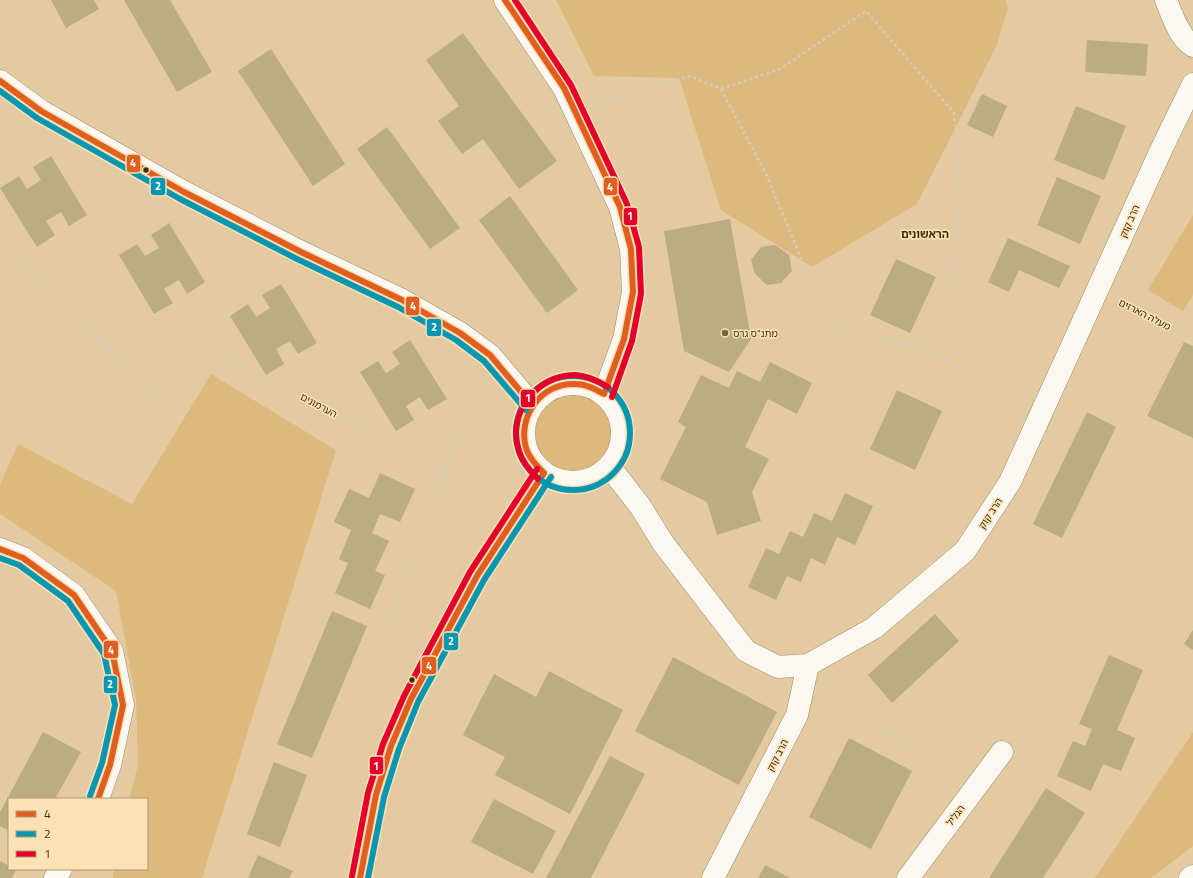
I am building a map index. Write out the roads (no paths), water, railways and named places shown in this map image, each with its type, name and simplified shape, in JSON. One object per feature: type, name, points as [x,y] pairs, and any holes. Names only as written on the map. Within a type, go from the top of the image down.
[{"type":"street","points":[[505,0],[564,88],[620,208],[631,249],[632,292],[624,339],[604,394]]},
{"type":"street","points":[[1166,0],[1175,24],[1193,46]]},
{"type":"street","points":[[0,81],[41,111],[191,196],[300,252],[402,300],[460,333],[490,355],[532,405]]},
{"type":"street","name":"הרב קוק","points":[[713,878],[797,715],[808,665],[874,628],[965,551],[1010,482],[1042,414],[1097,289],[1193,84]]},
{"type":"street","points":[[574,383],[590,386],[604,394],[615,406],[621,421],[622,437],[618,452],[609,466],[598,475],[585,480],[571,482],[557,479],[544,473],[533,462],[526,449],[524,434],[526,419],[532,405],[543,393],[558,386],[574,383]]},
{"type":"street","points":[[609,466],[640,506],[663,543],[746,652],[778,667],[808,665]]},
{"type":"street","points":[[360,878],[376,795],[391,746],[410,699],[477,576],[544,473]]},
{"type":"street","points":[[0,549],[23,558],[74,595],[112,652],[123,705],[110,765],[98,798]]},
{"type":"street","name":"הגליל","points":[[908,878],[1002,752]]},
{"type":"place","name":"מתנ\"ס גרס","points":[[725,333]]},
{"type":"district","name":"הראשונים","points":[[925,234]]}]
